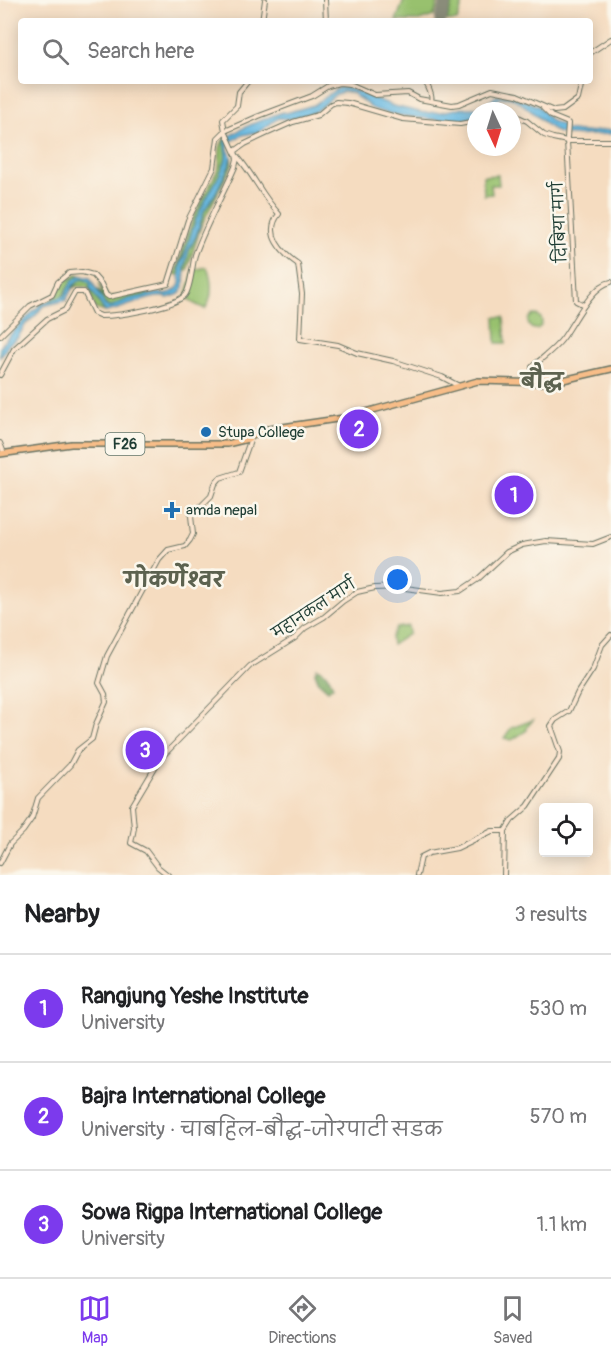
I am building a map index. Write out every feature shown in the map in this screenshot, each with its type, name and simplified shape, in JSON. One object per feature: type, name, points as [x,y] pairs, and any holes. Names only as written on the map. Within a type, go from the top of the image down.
[{"type":"main road","points":[[262,18],[265,0]]},
{"type":"main road","points":[[325,0],[326,18]]},
{"type":"main road","points":[[593,51],[611,39]]},
{"type":"main road","points":[[0,375],[14,349],[47,319],[66,309],[75,292],[82,291],[94,313],[104,316],[158,307],[183,296],[189,288],[192,267],[204,232],[237,161],[225,132],[223,120],[237,106],[239,92],[246,84]]},
{"type":"main road","points":[[0,336],[30,306],[52,295],[59,280],[72,273],[82,272],[93,275],[108,296],[168,284],[188,220],[214,168],[218,140],[225,132],[335,84]]},
{"type":"main road","points":[[350,84],[375,94],[408,93],[417,98],[457,105],[492,90],[517,95],[554,111],[563,110],[578,99],[581,84]]},
{"type":"main road","points":[[426,84],[431,101]]},
{"type":"main road","points":[[235,154],[240,146],[293,122],[318,115],[336,102],[403,119],[467,123]]},
{"type":"main road","name":"दिबिया मार्ग","points":[[538,104],[551,116],[568,123],[576,301],[584,305]]},
{"type":"main road","points":[[521,118],[547,136],[567,140],[611,141]]},
{"type":"main road","points":[[235,154],[249,170],[265,198],[279,214],[274,223],[274,241],[285,255],[298,264],[302,294],[300,339],[338,345],[357,353],[393,361],[442,377],[460,386]]},
{"type":"main road","points":[[533,382],[532,367],[563,338],[584,305],[604,283],[611,282]]},
{"type":"main road","name":"F26","points":[[2,454],[65,444],[213,445],[233,443],[249,438],[262,430],[344,418],[481,381],[542,383],[561,381],[611,369]]},
{"type":"main road","points":[[0,863],[15,838],[32,818],[39,797],[70,765],[78,750],[92,740],[106,702],[105,694],[99,683],[104,663],[147,580],[168,550],[182,548],[188,543],[193,534],[191,516],[211,496],[220,478],[239,472],[249,438]]},
{"type":"main road","points":[[0,443],[2,454]]},
{"type":"main road","name":"महानकल मार्ग","points":[[168,875],[158,867],[146,851],[131,843],[134,830],[133,804],[155,765],[250,666],[295,638],[305,628],[357,592],[398,587],[442,593],[460,591],[480,577],[503,555],[522,545],[546,541],[593,544],[611,537]]},
{"type":"main road","points":[[504,875],[505,831],[528,806],[559,759],[560,752],[551,726],[553,722],[570,711],[578,692],[593,669],[602,645],[611,634]]},
{"type":"main road","points":[[417,875],[421,857],[429,853],[457,848],[492,831],[505,831]]},
{"type":"green space","points":[[404,0],[439,0],[434,16],[397,18]]},
{"type":"green space","points":[[453,0],[464,0],[458,18],[448,18]]},
{"type":"green space","points":[[229,136],[224,143],[227,156],[225,164],[196,219],[190,241],[180,263],[181,276],[175,274],[193,218],[219,167],[223,140]]},
{"type":"green space","points":[[231,156],[232,165],[201,226],[187,271],[185,271],[187,255],[204,211],[229,166]]},
{"type":"green space","points":[[498,175],[499,185],[491,185],[492,194],[484,195],[483,176]]},
{"type":"green space","points":[[207,267],[211,288],[210,299],[205,309],[186,297],[194,270]]},
{"type":"green space","points":[[76,275],[84,276],[80,276],[67,288],[63,297],[44,303],[56,296],[63,282]]},
{"type":"green space","points":[[81,279],[90,283],[90,288],[105,312],[96,309],[90,295],[92,294],[87,287],[77,286],[71,289]]},
{"type":"green space","points":[[98,289],[105,299],[116,298],[108,298],[153,291],[142,293],[149,295],[128,299],[110,308],[103,302]]},
{"type":"green space","points":[[535,315],[540,317],[542,322],[540,327],[535,329],[530,327],[528,322],[530,317]]},
{"type":"green space","points":[[495,317],[504,317],[506,343],[496,343]]},
{"type":"green space","points":[[408,626],[409,634],[392,645],[391,638],[396,628]]},
{"type":"green space","points":[[317,668],[325,672],[333,686],[328,690],[319,682],[315,672]]},
{"type":"green space","points":[[533,720],[527,730],[512,740],[504,738],[511,728]]},
{"type":"water","points":[[339,87],[347,87],[393,106],[424,113],[467,108],[467,119],[442,120],[387,113],[370,107],[353,93],[344,91],[336,94],[316,111],[291,119],[278,118],[259,132],[242,135],[229,142],[228,149],[231,156],[229,166],[204,211],[189,250],[185,266],[184,287],[179,294],[168,298],[146,299],[105,312],[90,288],[90,283],[81,279],[73,286],[66,300],[43,306],[0,357],[0,348],[7,338],[41,304],[64,296],[72,281],[80,276],[90,278],[109,308],[128,299],[159,293],[166,295],[178,288],[180,267],[197,217],[225,162],[226,140],[244,128],[269,117],[314,105]]},
{"type":"water","points":[[510,95],[538,106],[551,121],[564,126],[565,130],[582,132],[611,130],[611,134],[579,136],[559,133],[521,102],[503,98],[489,102],[496,96]]},
{"type":"runway","points":[[441,18],[447,0]]},
{"type":"place","name":"Bajra International College","points":[[359,429]]},
{"type":"place","name":"Stupa College","points":[[206,432]]},
{"type":"place","name":"Rangjung Yeshe Institute","points":[[514,495]]},
{"type":"place","name":"amda nepal","points":[[172,510]]},
{"type":"place","name":"Sowa Rigpa International College","points":[[145,750]]},
{"type":"district","name":"बौद्ध","points":[[542,381]]},
{"type":"district","name":"गोकर्णेश्वर","points":[[174,580]]}]
